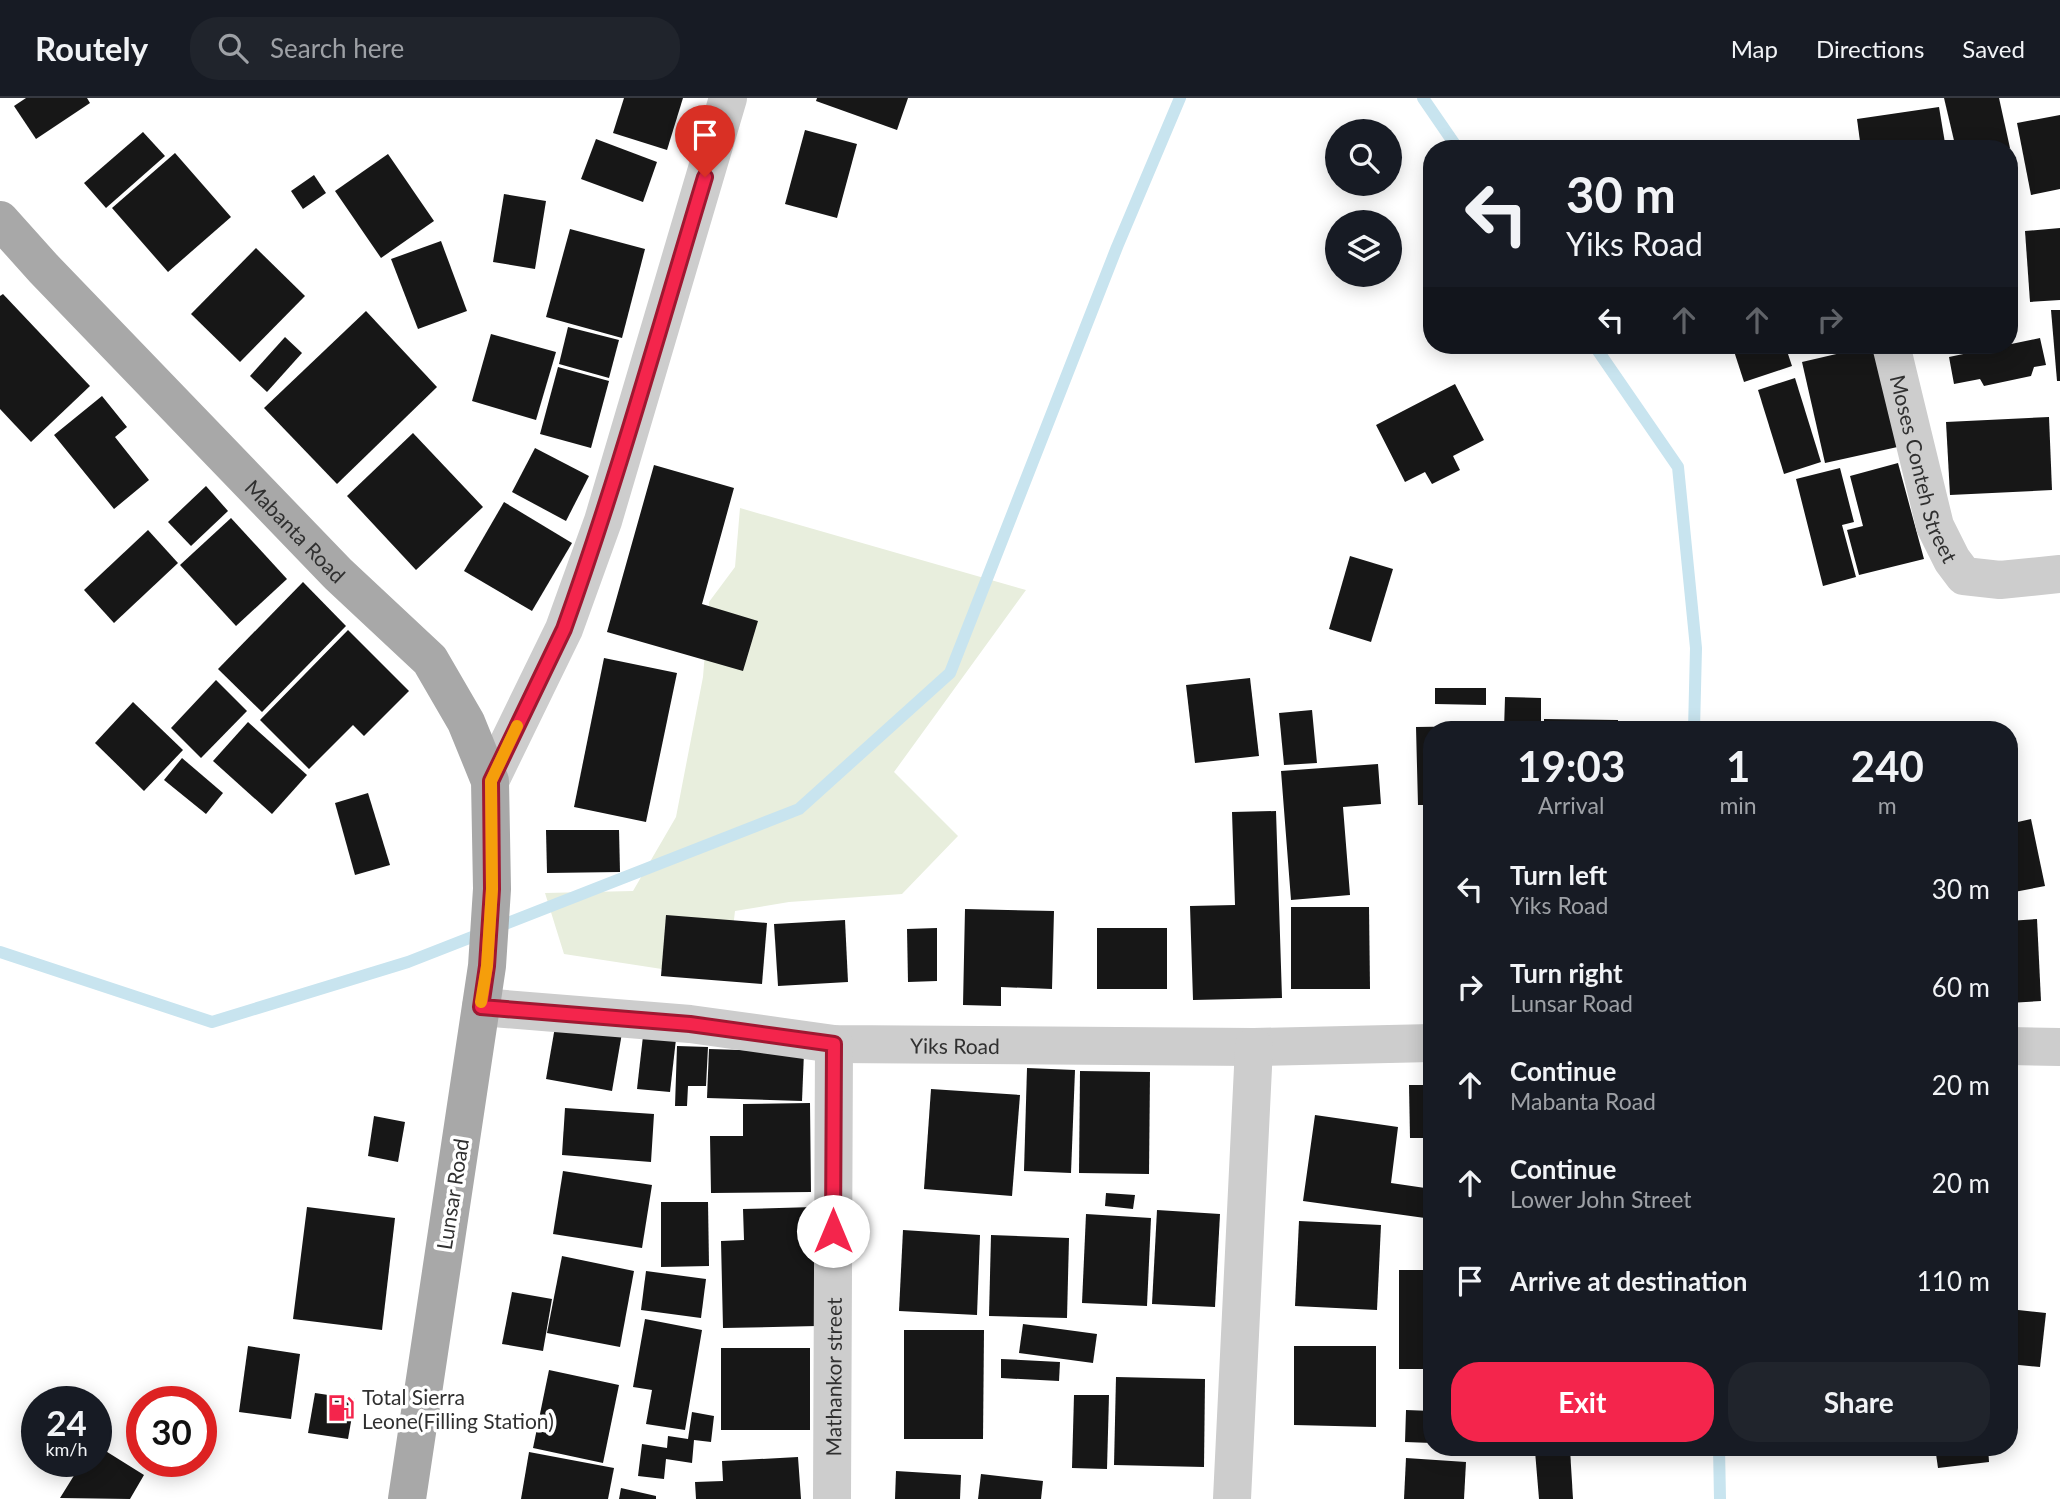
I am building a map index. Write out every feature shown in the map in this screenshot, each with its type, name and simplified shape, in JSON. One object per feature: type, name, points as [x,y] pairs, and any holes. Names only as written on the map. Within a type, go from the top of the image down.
[{"type":"main road","name":"Mabanta Road","points":[[0,219],[44,269],[338,574],[430,660],[466,722],[491,781],[492,889]]},
{"type":"main road","name":"Lunsar Road","points":[[407,1499],[487,966],[492,889]]},
{"type":"street","points":[[491,781],[564,629],[603,521],[728,98]]},
{"type":"street","name":"Moses Conteh Street","points":[[1893,354],[1935,526],[1952,560],[1964,576],[1983,579],[2060,574]]},
{"type":"street","name":"Yiks Road","points":[[481,1007],[690,1024],[834,1044],[1254,1047],[1423,1043]]},
{"type":"street","name":"Mathankor street","points":[[832,1499],[834,1044]]},
{"type":"street","points":[[2018,1046],[2060,1047]]},
{"type":"street","points":[[1232,1499],[1254,1047]]},
{"type":"green space","points":[[740,508],[1026,590],[894,772],[958,836],[902,894],[789,902],[735,911],[727,979],[564,954],[545,893],[633,891],[676,817],[703,677],[709,602],[735,567]]},
{"type":"building","points":[[26,98],[87,98],[90,103],[36,139],[14,106]]},
{"type":"building","points":[[624,98],[683,98],[667,150],[613,133]]},
{"type":"building","points":[[817,98],[908,98],[897,130],[816,101]]},
{"type":"building","points":[[1944,98],[1999,98],[2008,140],[1954,140]]},
{"type":"building","points":[[1939,107],[1944,140],[1860,140],[1857,119]]},
{"type":"building","points":[[2060,115],[2060,189],[2031,195],[2017,123]]},
{"type":"building","points":[[805,130],[857,144],[837,218],[785,204]]},
{"type":"building","points":[[143,132],[165,156],[106,208],[84,183]]},
{"type":"building","points":[[596,139],[657,162],[643,202],[581,179]]},
{"type":"building","points":[[175,153],[231,217],[168,272],[112,208]]},
{"type":"building","points":[[388,154],[434,221],[381,258],[335,191]]},
{"type":"building","points":[[314,175],[326,193],[303,209],[291,191]]},
{"type":"building","points":[[504,194],[546,201],[535,269],[493,262]]},
{"type":"building","points":[[2060,228],[2060,300],[2030,302],[2025,231]]},
{"type":"building","points":[[570,229],[645,249],[622,338],[546,317]]},
{"type":"building","points":[[441,241],[467,311],[418,329],[391,259]]},
{"type":"building","points":[[256,248],[305,296],[240,362],[191,314]]},
{"type":"building","points":[[3,294],[90,386],[31,442],[0,409],[0,296]]},
{"type":"building","points":[[2051,310],[2060,310],[2060,381],[2057,381]]},
{"type":"building","points":[[366,311],[437,387],[337,484],[264,408]]},
{"type":"building","points":[[568,327],[619,340],[609,378],[559,364]]},
{"type":"building","points":[[491,334],[556,352],[536,420],[472,401]]},
{"type":"building","points":[[285,337],[302,353],[267,392],[250,376]]},
{"type":"building","points":[[2040,338],[2046,365],[2034,367],[2031,376],[1984,386],[1980,379],[1954,384],[1949,357],[1963,354],[2018,354],[2018,343]]},
{"type":"building","points":[[1735,354],[1788,354],[1792,366],[1744,382]]},
{"type":"building","points":[[1836,354],[1877,354],[1902,446],[1825,463],[1802,362]]},
{"type":"building","points":[[558,367],[609,381],[591,448],[540,434]]},
{"type":"building","points":[[1795,378],[1821,462],[1784,474],[1758,390]]},
{"type":"building","points":[[1455,384],[1484,440],[1453,456],[1460,470],[1432,484],[1425,472],[1405,482],[1376,425]]},
{"type":"building","points":[[102,396],[127,427],[115,437],[149,480],[114,509],[54,435]]},
{"type":"building","points":[[2049,417],[2052,490],[1950,495],[1946,422]]},
{"type":"building","points":[[413,433],[483,507],[416,570],[347,496]]},
{"type":"building","points":[[535,448],[589,476],[566,521],[512,492]]},
{"type":"building","points":[[1898,463],[1924,559],[1859,575],[1847,530],[1863,526],[1850,476]]},
{"type":"building","points":[[654,465],[734,488],[702,604],[758,621],[743,671],[607,632]]},
{"type":"building","points":[[1840,468],[1854,522],[1842,525],[1856,577],[1823,586],[1796,479]]},
{"type":"building","points":[[206,486],[228,511],[191,546],[168,522]]},
{"type":"building","points":[[504,502],[572,543],[532,611],[464,571]]},
{"type":"building","points":[[231,518],[287,579],[236,626],[180,565]]},
{"type":"building","points":[[148,530],[178,563],[114,623],[84,590]]},
{"type":"building","points":[[1350,556],[1393,569],[1371,642],[1329,629]]},
{"type":"building","points":[[303,582],[346,626],[262,712],[218,669]]},
{"type":"building","points":[[348,630],[409,691],[364,736],[353,725],[309,769],[260,720]]},
{"type":"building","points":[[604,658],[677,673],[646,822],[574,807]]},
{"type":"building","points":[[1250,678],[1259,756],[1195,763],[1186,685]]},
{"type":"building","points":[[216,680],[247,711],[201,758],[171,728]]},
{"type":"building","points":[[1435,688],[1486,688],[1486,705],[1435,704]]},
{"type":"building","points":[[1505,697],[1541,698],[1541,721],[1504,721]]},
{"type":"building","points":[[133,702],[183,750],[144,791],[95,743]]},
{"type":"building","points":[[1312,710],[1317,763],[1284,765],[1279,713]]},
{"type":"building","points":[[1544,719],[1618,720],[1618,721]]},
{"type":"building","points":[[248,722],[307,775],[272,814],[213,761]]},
{"type":"building","points":[[1416,727],[1423,727],[1423,805],[1418,805]]},
{"type":"building","points":[[182,758],[223,793],[206,814],[164,780]]},
{"type":"building","points":[[1378,764],[1381,804],[1343,807],[1350,895],[1291,900],[1281,771]]},
{"type":"building","points":[[368,793],[390,865],[355,875],[335,803]]},
{"type":"building","points":[[1276,811],[1282,998],[1193,1000],[1190,906],[1235,905],[1232,812]]},
{"type":"building","points":[[2031,819],[2045,886],[2018,891],[2018,822]]},
{"type":"building","points":[[546,830],[619,830],[620,872],[547,873]]},
{"type":"building","points":[[1291,907],[1369,907],[1370,989],[1291,989]]},
{"type":"building","points":[[965,909],[1054,911],[1052,989],[1001,987],[1001,1006],[963,1005]]},
{"type":"building","points":[[666,915],[767,923],[762,984],[661,976]]},
{"type":"building","points":[[2037,919],[2041,1001],[2018,1002],[2018,920]]},
{"type":"building","points":[[845,920],[848,982],[778,986],[774,924]]},
{"type":"building","points":[[937,928],[937,981],[908,982],[907,929]]},
{"type":"building","points":[[1097,928],[1167,928],[1167,989],[1097,989]]},
{"type":"building","points":[[556,1021],[622,1033],[612,1091],[546,1079]]},
{"type":"building","points":[[643,1036],[676,1039],[670,1092],[637,1089]]},
{"type":"building","points":[[677,1046],[708,1047],[706,1086],[688,1086],[687,1106],[675,1106]]},
{"type":"building","points":[[709,1049],[804,1052],[802,1101],[707,1098]]},
{"type":"building","points":[[1027,1068],[1075,1070],[1071,1173],[1024,1171]]},
{"type":"building","points":[[1080,1071],[1150,1072],[1149,1174],[1079,1173]]},
{"type":"building","points":[[1409,1085],[1423,1085],[1423,1138],[1410,1138]]},
{"type":"building","points":[[931,1089],[1020,1095],[1012,1196],[924,1189]]},
{"type":"building","points":[[810,1103],[811,1192],[711,1193],[710,1136],[743,1136],[743,1104]]},
{"type":"building","points":[[565,1108],[654,1114],[651,1162],[562,1155]]},
{"type":"building","points":[[1315,1115],[1398,1127],[1391,1183],[1423,1188],[1423,1218],[1303,1201]]},
{"type":"building","points":[[374,1116],[405,1122],[398,1162],[368,1156]]},
{"type":"building","points":[[563,1171],[652,1185],[642,1248],[553,1234]]},
{"type":"building","points":[[1106,1193],[1135,1195],[1133,1209],[1105,1206]]},
{"type":"building","points":[[661,1202],[708,1202],[709,1266],[661,1267]]},
{"type":"building","points":[[307,1207],[395,1218],[382,1330],[293,1319]]},
{"type":"building","points":[[814,1207],[817,1326],[723,1328],[721,1241],[744,1240],[743,1209]]},
{"type":"building","points":[[1157,1210],[1220,1214],[1215,1307],[1152,1304]]},
{"type":"building","points":[[1086,1214],[1151,1218],[1147,1306],[1082,1303]]},
{"type":"building","points":[[1299,1221],[1381,1225],[1377,1310],[1295,1306]]},
{"type":"building","points":[[903,1230],[980,1235],[977,1315],[899,1311]]},
{"type":"building","points":[[991,1235],[1069,1238],[1067,1318],[989,1316]]},
{"type":"building","points":[[562,1256],[634,1271],[620,1347],[547,1333]]},
{"type":"building","points":[[1399,1270],[1423,1270],[1423,1369],[1399,1369]]},
{"type":"building","points":[[646,1271],[706,1279],[701,1318],[641,1310]]},
{"type":"building","points":[[512,1292],[552,1299],[543,1351],[502,1344]]},
{"type":"building","points":[[2018,1310],[2046,1313],[2040,1367],[2018,1365]]},
{"type":"building","points":[[645,1319],[702,1330],[685,1430],[646,1424],[652,1390],[633,1387]]},
{"type":"building","points":[[1023,1324],[1097,1334],[1093,1363],[1019,1353]]},
{"type":"building","points":[[904,1330],[984,1330],[983,1439],[904,1439]]},
{"type":"building","points":[[248,1346],[300,1354],[291,1419],[239,1412]]},
{"type":"building","points":[[1294,1346],[1376,1346],[1376,1427],[1294,1425]]},
{"type":"building","points":[[721,1348],[810,1348],[810,1430],[721,1430]]},
{"type":"building","points":[[1001,1359],[1060,1362],[1059,1381],[1001,1378]]},
{"type":"building","points":[[549,1370],[619,1385],[603,1463],[533,1448]]},
{"type":"building","points":[[1116,1377],[1205,1379],[1204,1467],[1114,1465]]},
{"type":"building","points":[[315,1393],[355,1399],[348,1439],[308,1433]]},
{"type":"building","points":[[1074,1395],[1109,1395],[1107,1469],[1072,1468]]},
{"type":"building","points":[[1406,1410],[1423,1411],[1423,1443],[1405,1442]]},
{"type":"building","points":[[692,1412],[714,1416],[711,1442],[694,1440],[692,1463],[666,1459],[664,1479],[638,1476],[642,1444],[667,1448],[668,1436],[688,1439]]},
{"type":"building","points":[[529,1452],[614,1468],[608,1499],[521,1499]]},
{"type":"building","points":[[112,1455],[126,1464],[126,1477],[143,1477],[130,1499],[60,1498],[73,1477],[112,1477]]},
{"type":"building","points":[[1535,1456],[1570,1456],[1573,1499],[1539,1499]]},
{"type":"building","points":[[1936,1456],[1989,1456],[1989,1462],[1938,1468]]},
{"type":"building","points":[[798,1457],[801,1499],[696,1499],[695,1482],[723,1481],[722,1461]]},
{"type":"building","points":[[1406,1458],[1466,1462],[1464,1499],[1404,1499]]},
{"type":"building","points":[[896,1471],[961,1475],[960,1499],[895,1499]]},
{"type":"building","points":[[981,1474],[1043,1481],[1041,1499],[978,1499]]},
{"type":"building","points":[[621,1488],[656,1496],[656,1499],[619,1499]]},
{"type":"waterway","points":[[0,952],[212,1022],[408,962],[799,809],[950,673],[1117,247],[1180,98]]},
{"type":"waterway","points":[[1423,98],[1452,140]]},
{"type":"waterway","points":[[1600,354],[1678,467],[1696,648],[1694,721]]},
{"type":"waterway","points":[[1719,1456],[1720,1499]]},
{"type":"slow traffic","points":[[481,1002],[487,966],[492,889],[491,781],[517,726]]},
{"type":"place","name":"Total Sierra Leone(Filling Station)","points":[[341,1408]]},
{"type":"route","points":[[705,177],[603,521],[564,629],[491,781],[492,889],[487,966],[481,1007],[690,1024],[834,1044],[833,1231]]}]
